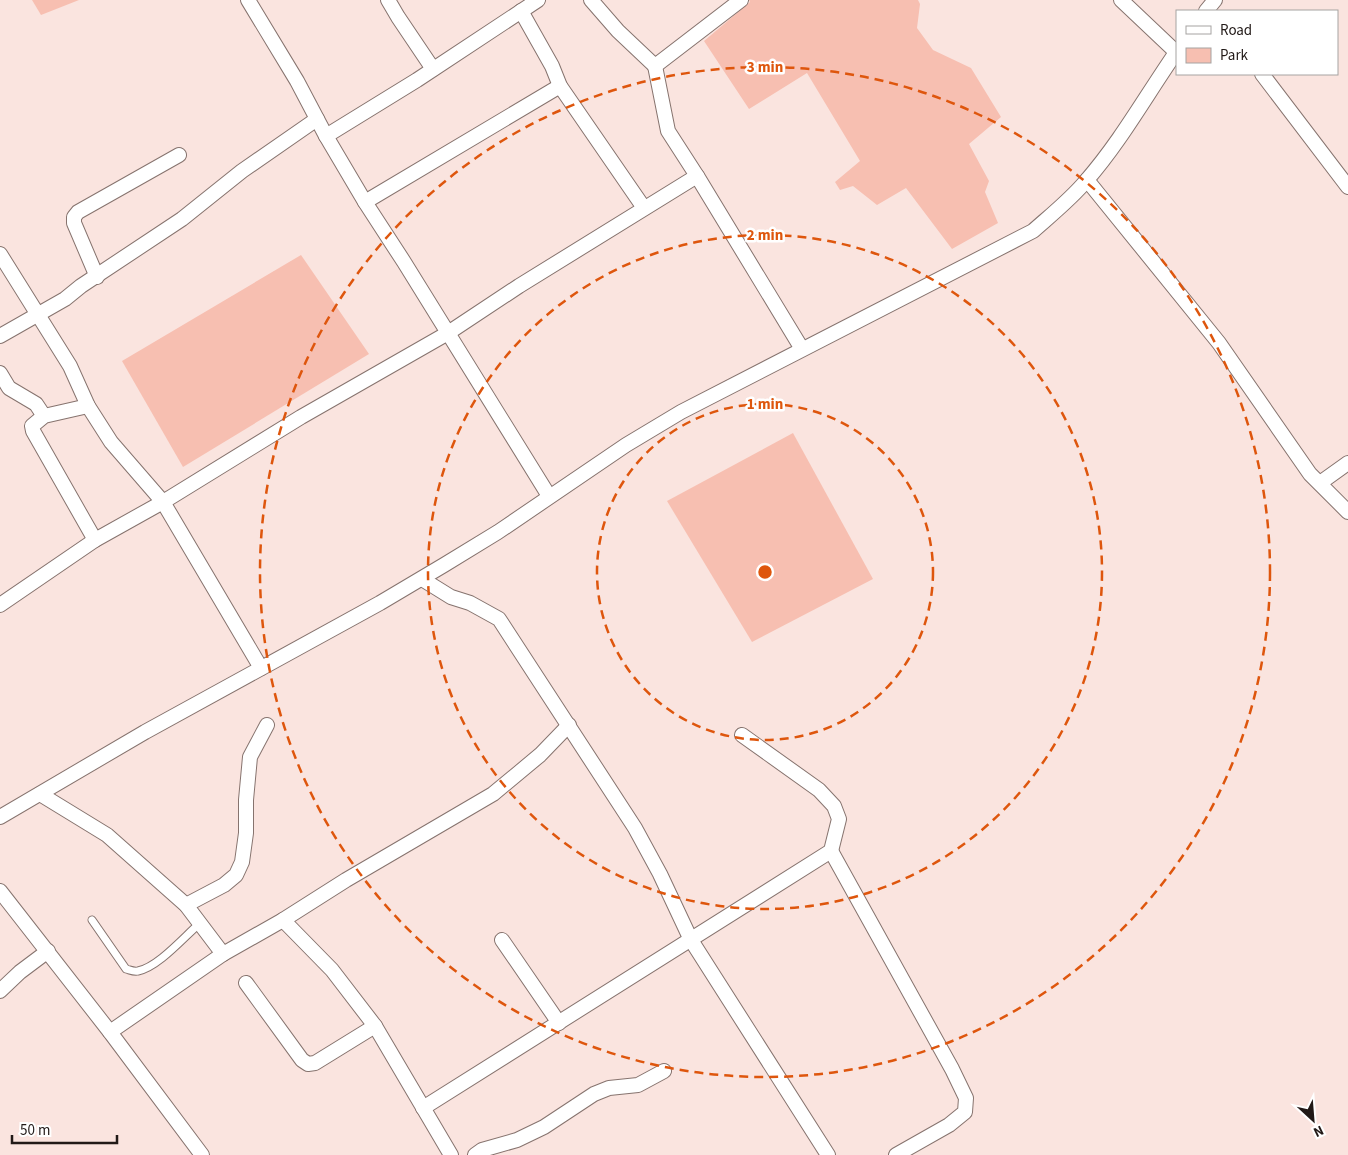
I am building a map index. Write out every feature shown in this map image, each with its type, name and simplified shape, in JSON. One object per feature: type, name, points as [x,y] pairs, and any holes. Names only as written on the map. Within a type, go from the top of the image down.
[{"type":"street","points":[[248,0],[297,80],[326,136],[365,202],[549,496]]},
{"type":"street","points":[[388,0],[433,69]]},
{"type":"street","points":[[326,136],[538,0]]},
{"type":"street","points":[[591,0],[618,31],[655,66],[668,131],[802,349]]},
{"type":"street","points":[[655,66],[741,0]]},
{"type":"street","points":[[0,817],[145,732],[422,579],[498,532],[626,445],[681,412],[1033,231],[1070,199],[1087,180],[1122,133],[1176,52],[1121,0]]},
{"type":"street","points":[[1207,10],[1215,0]]},
{"type":"street","points":[[521,11],[552,66],[560,86],[644,208]]},
{"type":"street","points":[[1263,75],[1348,187]]},
{"type":"street","points":[[365,202],[560,86]]},
{"type":"street","points":[[0,336],[38,316],[182,219],[242,171],[317,119]]},
{"type":"street","points":[[97,277],[74,223],[74,216],[179,154]]},
{"type":"street","points":[[0,605],[95,540],[163,502],[301,417],[448,333],[527,281],[697,176]]},
{"type":"street","points":[[1087,180],[1218,343],[1310,474],[1348,512]]},
{"type":"street","points":[[0,254],[70,366],[88,406],[112,442],[163,502],[261,668]]},
{"type":"street","points":[[0,373],[9,388],[36,404],[44,416]]},
{"type":"street","points":[[88,406],[44,416],[32,426],[95,540]]},
{"type":"street","points":[[1320,483],[1348,463]]},
{"type":"street","points":[[422,579],[451,597],[470,603],[499,619],[635,828],[660,874],[691,940],[828,1155]]},
{"type":"street","points":[[186,905],[224,885],[236,875],[242,862],[246,833],[246,800],[250,757],[266,724]]},
{"type":"street","points":[[110,1032],[223,954],[493,794],[540,756],[569,725]]},
{"type":"street","points":[[423,1108],[830,851],[839,819],[834,806],[819,790],[742,735]]},
{"type":"street","points":[[40,794],[107,835],[186,905],[198,924],[223,954]]},
{"type":"street","points":[[830,851],[948,1060],[966,1098],[965,1112],[949,1125],[896,1155]]},
{"type":"street","points":[[0,890],[202,1155]]},
{"type":"street","points":[[283,920],[332,970],[375,1026],[451,1155]]},
{"type":"street","points":[[502,940],[559,1023]]},
{"type":"street","points":[[0,991],[20,972],[48,951]]},
{"type":"street","points":[[246,983],[302,1060],[308,1064],[315,1063],[375,1026]]},
{"type":"street","points":[[475,1155],[482,1150],[517,1140],[544,1127],[594,1094],[609,1088],[638,1085],[664,1072]]},
{"type":"lane","points":[[92,920],[126,969],[135,972],[146,969],[161,958],[198,924]]},
{"type":"green space","points":[[32,0],[79,0],[41,15]]},
{"type":"green space","points":[[749,0],[918,0],[920,4],[917,28],[933,50],[971,68],[1001,117],[969,144],[989,181],[985,192],[998,223],[952,249],[906,188],[877,205],[853,186],[840,190],[835,182],[860,161],[807,73],[749,109],[704,41],[750,2]]},
{"type":"green space","points":[[301,255],[369,354],[183,467],[122,361]]},
{"type":"green space","points":[[793,433],[873,579],[752,642],[667,501]]}]
